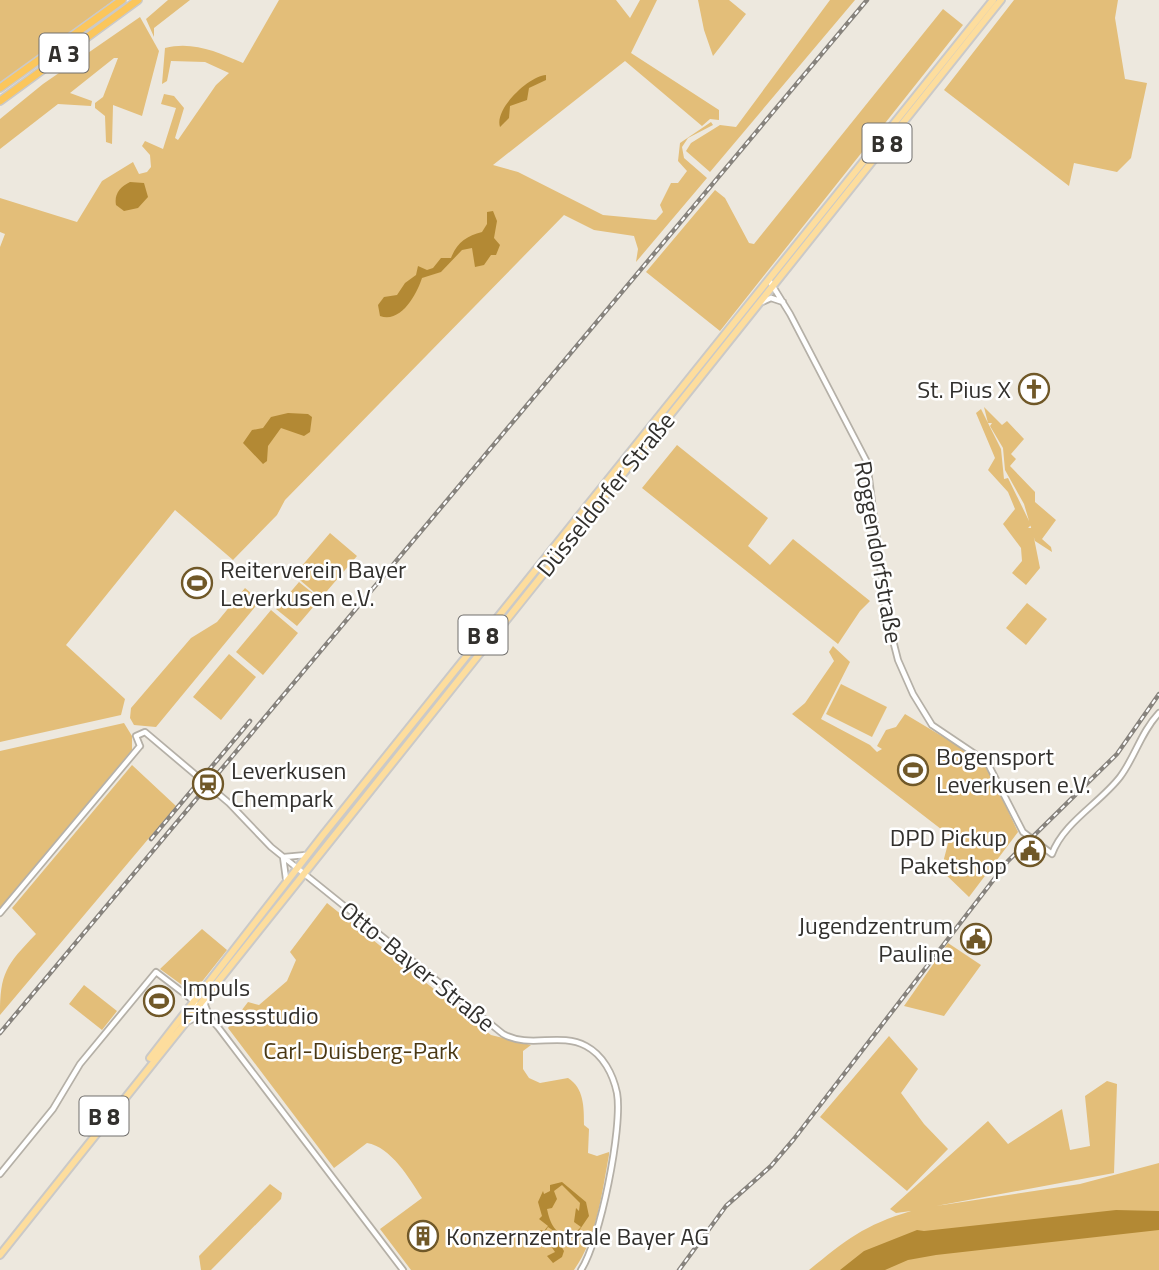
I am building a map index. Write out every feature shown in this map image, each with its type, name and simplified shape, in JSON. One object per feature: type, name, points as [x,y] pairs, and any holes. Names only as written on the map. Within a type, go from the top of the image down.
[{"type":"highway","name":"A 3","points":[[0,88],[122,0]]},
{"type":"highway","name":"A 3","points":[[0,101],[138,0]]},
{"type":"main road","name":"Düsseldorfer Straße","points":[[545,564],[758,304],[771,283],[993,0]]},
{"type":"main road","name":"Düsseldorfer Straße","points":[[209,989],[430,707],[1001,0]]},
{"type":"main road","name":"Düsseldorfer Straße","points":[[300,870],[308,854],[430,707]]},
{"type":"main road","name":"Düsseldorfer Straße","points":[[195,1003],[250,929],[288,885]]},
{"type":"main road","name":"B 8","points":[[0,1248],[195,1003],[209,989]]},
{"type":"main road","name":"B 8","points":[[0,1255],[182,1025],[195,1003]]},
{"type":"street","name":"Roggendorfstraße","points":[[771,283],[867,462],[886,613],[898,660],[913,694],[932,725],[988,762],[1031,840],[1052,854],[1064,835],[1122,774],[1144,731],[1159,713]]},
{"type":"street","points":[[758,304],[771,298],[783,303]]},
{"type":"street","points":[[0,913],[140,746],[147,744],[150,739],[146,733],[139,733],[136,738],[140,746]]},
{"type":"street","name":"Otto-Bayer-Straße","points":[[150,739],[229,803],[283,856],[503,1034],[526,1042],[574,1041],[587,1046],[602,1058],[614,1081],[618,1111],[609,1178],[588,1254],[580,1270]]},
{"type":"street","points":[[308,854],[295,858],[283,856],[288,885],[315,882]]},
{"type":"street","points":[[0,1174],[53,1109],[80,1064],[156,972],[211,1019],[403,1270]]},
{"type":"street","points":[[209,989],[205,1005],[211,1019]]},
{"type":"street","points":[[182,1025],[199,1016],[211,1019]]},
{"type":"green space","points":[[0,0],[114,0],[0,84]]},
{"type":"green space","points":[[168,0],[190,0],[154,28],[154,37],[146,19]]},
{"type":"green space","points":[[279,0],[616,0],[630,18],[640,0],[657,0],[631,53],[719,110],[719,120],[710,119],[702,126],[625,61],[493,165],[518,172],[603,215],[656,220],[663,212],[660,205],[671,183],[678,183],[687,171],[678,161],[680,143],[711,122],[713,125],[688,138],[682,147],[684,158],[707,178],[636,262],[638,249],[634,236],[594,230],[564,215],[285,500],[277,515],[233,560],[175,510],[66,645],[125,699],[121,715],[0,742],[0,247],[5,234],[0,232],[0,198],[77,222],[102,181],[133,162],[139,174],[147,172],[151,167],[150,155],[142,146],[145,141],[163,149],[176,108],[161,104],[164,94],[174,96],[184,108],[175,138],[178,140],[216,85],[229,73],[205,62],[171,61],[167,81],[162,84],[165,48],[195,47],[243,63]]},
{"type":"green space","points":[[698,0],[729,0],[746,14],[713,56],[704,30]]},
{"type":"green space","points":[[830,0],[855,0],[710,172],[686,151],[691,143],[720,125],[736,127]]},
{"type":"green space","points":[[1014,0],[1118,0],[1115,18],[1125,79],[1147,83],[1131,158],[1117,172],[1074,163],[1069,186],[944,90]]},
{"type":"green space","points":[[943,9],[963,25],[720,331],[646,272],[715,190],[725,198],[749,243],[754,244]]},
{"type":"green space","points":[[140,17],[159,51],[142,116],[113,105],[112,144],[106,142],[105,116],[95,108],[95,103],[103,97],[118,58],[114,58],[70,93],[92,101],[91,106],[58,104],[0,149],[0,119],[43,84]]},
{"type":"green space","points":[[984,407],[1002,425],[1007,421],[1024,439],[1011,454],[1016,459],[1010,466],[1035,492],[1035,502],[1056,520],[1042,539],[1051,547],[1052,552],[1035,541],[1024,504],[1005,470],[1003,448],[990,426],[992,423],[988,423]]},
{"type":"green space","points":[[981,409],[1001,449],[1004,479],[1008,478],[1031,525],[1028,528],[1032,528],[1040,568],[1026,585],[1012,573],[1022,561],[1021,548],[1003,524],[1015,509],[1008,492],[988,470],[995,458],[976,413]]},
{"type":"green space","points":[[677,445],[768,518],[748,546],[770,565],[793,539],[870,601],[838,644],[642,488]]},
{"type":"green space","points":[[330,533],[357,556],[321,598],[294,575]]},
{"type":"green space","points":[[299,582],[320,599],[297,626],[276,609]]},
{"type":"green space","points":[[245,588],[260,601],[156,727],[134,725],[130,718],[131,708],[191,638],[217,622]]},
{"type":"green space","points":[[1027,603],[1047,619],[1026,645],[1006,628]]},
{"type":"green space","points":[[271,610],[298,633],[263,675],[236,652]]},
{"type":"green space","points":[[833,646],[850,662],[821,719],[870,745],[877,752],[882,749],[877,746],[886,730],[896,727],[905,714],[980,759],[988,768],[1018,832],[969,897],[941,870],[950,836],[792,714],[805,703],[834,661],[829,652]]},
{"type":"green space","points":[[229,654],[256,677],[221,720],[193,697]]},
{"type":"green space","points":[[841,684],[887,707],[872,737],[826,714]]},
{"type":"green space","points":[[124,723],[132,736],[132,750],[0,908],[0,751]]},
{"type":"green space","points":[[132,765],[176,806],[0,1015],[1,989],[7,970],[36,934],[12,908]]},
{"type":"green space","name":"Carl-Duisberg-Park","points":[[327,903],[491,1035],[531,1045],[523,1051],[523,1069],[529,1078],[540,1083],[568,1078],[577,1087],[583,1105],[584,1125],[589,1129],[588,1153],[597,1156],[609,1152],[609,1155],[593,1229],[574,1270],[411,1270],[380,1229],[422,1198],[405,1173],[384,1150],[367,1143],[334,1168],[228,1028],[248,1002],[259,1005],[287,981],[296,960],[290,952]]},
{"type":"green space","points":[[202,929],[227,950],[193,993],[160,969]]},
{"type":"green space","points":[[948,943],[981,965],[944,1016],[904,1006]]},
{"type":"green space","points":[[84,985],[117,1011],[102,1030],[69,1004]]},
{"type":"green space","points":[[889,1036],[918,1069],[901,1093],[924,1124],[948,1149],[907,1191],[820,1117]]},
{"type":"green space","points":[[1107,1081],[1117,1084],[1114,1173],[936,1206],[1080,1184],[1159,1163],[1159,1270],[809,1270],[856,1234],[911,1211],[896,1213],[890,1209],[988,1121],[1008,1144],[1062,1109],[1070,1150],[1090,1146],[1085,1096]]},
{"type":"green space","points":[[270,1184],[282,1193],[281,1199],[211,1270],[201,1270],[199,1256]]},
{"type":"shaded area","points":[[546,75],[546,80],[529,88],[527,100],[510,106],[509,118],[500,127],[502,111],[514,95],[531,81]]},
{"type":"shaded area","points":[[130,182],[144,183],[148,197],[138,208],[124,211],[116,205],[116,197]]},
{"type":"shaded area","points":[[493,211],[497,221],[494,238],[500,245],[496,255],[491,255],[484,265],[475,267],[472,248],[462,250],[441,272],[422,278],[413,298],[402,311],[388,317],[380,316],[378,305],[384,297],[397,295],[405,283],[416,275],[418,266],[427,270],[433,268],[441,258],[451,258],[463,240],[482,232],[487,224],[487,212]]},
{"type":"shaded area","points":[[288,413],[308,414],[312,417],[310,432],[304,436],[281,428],[268,446],[267,461],[263,464],[243,443],[252,430],[263,428],[271,417]]},
{"type":"shaded area","points":[[562,1182],[586,1202],[589,1216],[574,1238],[564,1238],[548,1227],[545,1232],[549,1241],[558,1241],[564,1251],[562,1257],[553,1263],[547,1256],[555,1252],[540,1230],[544,1231],[548,1226],[539,1219],[542,1216],[538,1202],[543,1191],[544,1194],[550,1191],[550,1185]],"holes":[[[562,1185],[580,1203],[579,1211],[576,1208],[574,1222],[581,1227],[572,1236],[561,1234],[552,1224],[547,1209],[552,1208],[557,1199],[554,1191]]]},
{"type":"shaded area","points":[[1116,1210],[1159,1211],[1159,1230],[936,1255],[908,1260],[885,1270],[840,1270],[864,1251],[917,1230]]},
{"type":"railway","points":[[0,1033],[867,0]]},
{"type":"railway","points":[[679,1270],[726,1206],[771,1166],[794,1139],[1008,861],[1117,754],[1159,694]]},
{"type":"railway","points":[[151,839],[250,721]]},
{"type":"place","name":"St. Pius X","points":[[1034,389]]},
{"type":"place","name":"Reiterverein Bayer Leverkusen e.V.","points":[[197,583]]},
{"type":"place","name":"Bogensport Leverkusen e.V.","points":[[913,770]]},
{"type":"place","name":"Leverkusen Chempark","points":[[208,784]]},
{"type":"place","name":"DPD Pickup Paketshop","points":[[1030,851]]},
{"type":"place","name":"Jugendzentrum Pauline","points":[[976,939]]},
{"type":"place","name":"Impuls Fitnessstudio","points":[[159,1001]]},
{"type":"place","name":"Konzernzentrale Bayer AG","points":[[423,1236]]}]
